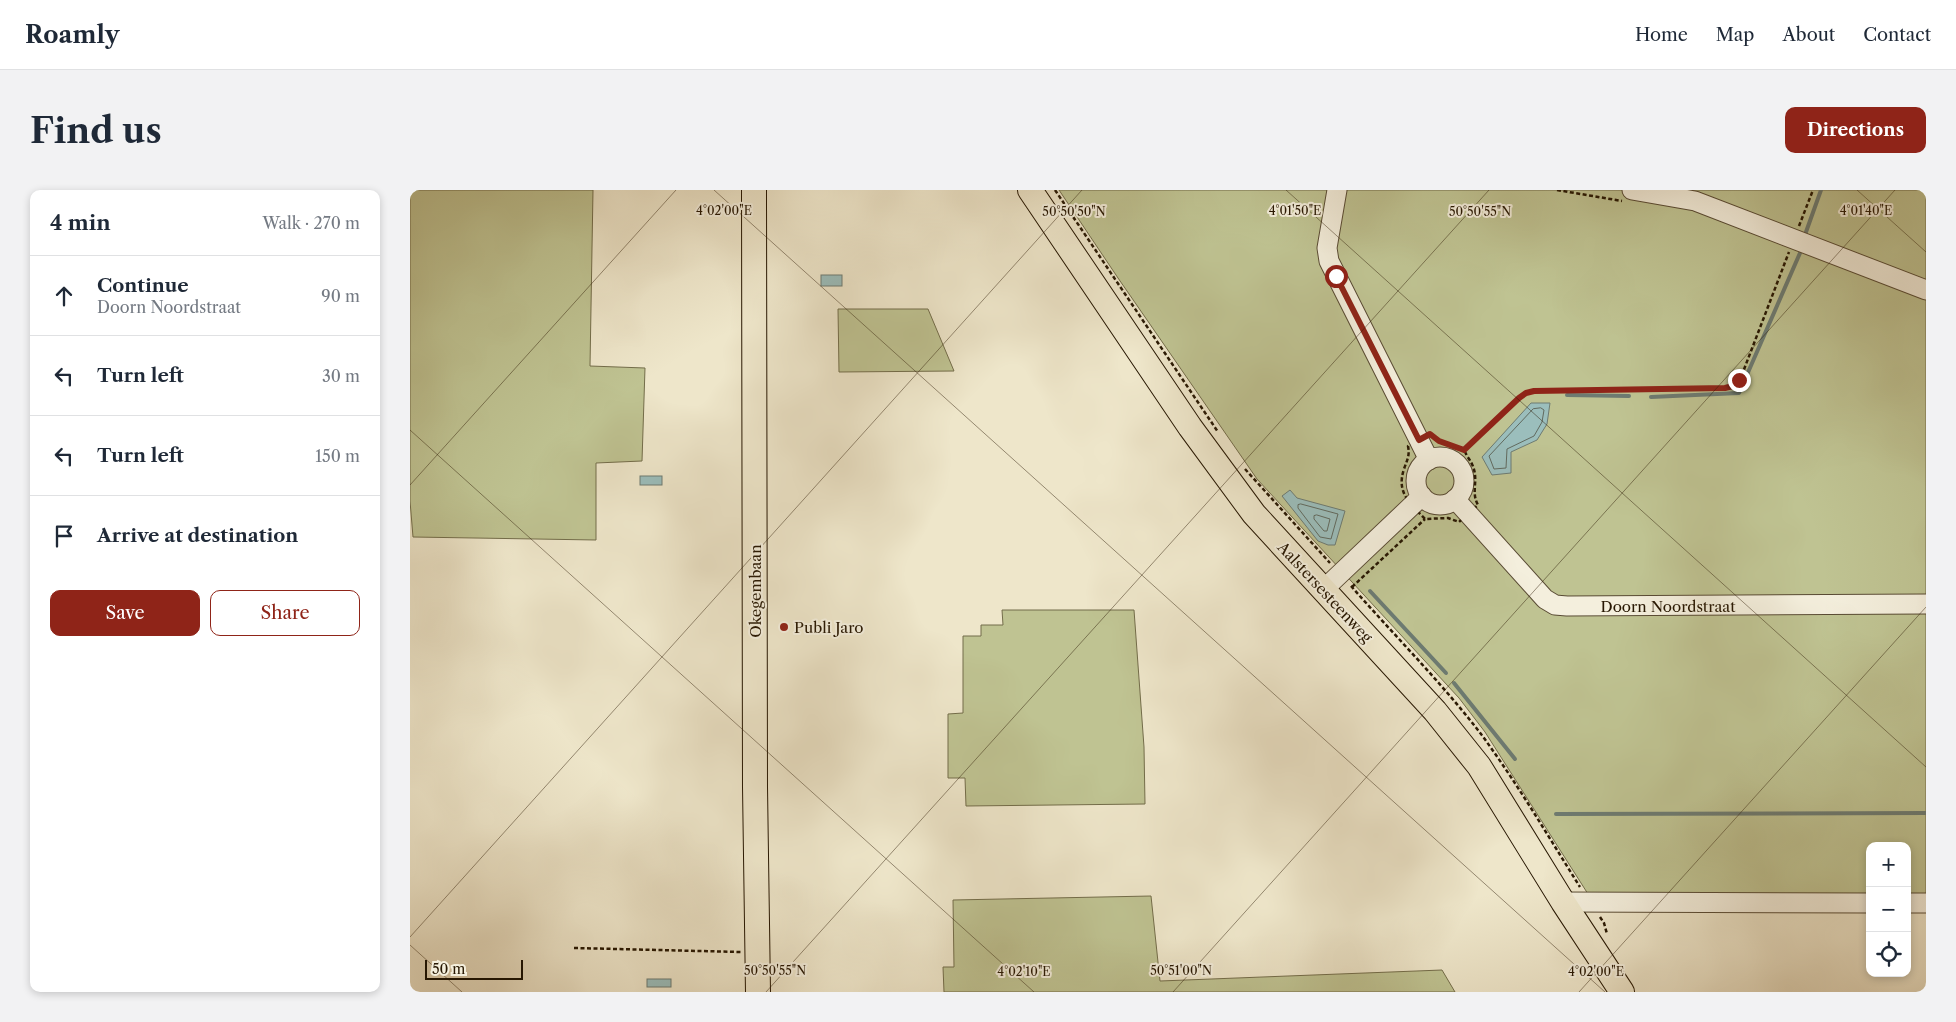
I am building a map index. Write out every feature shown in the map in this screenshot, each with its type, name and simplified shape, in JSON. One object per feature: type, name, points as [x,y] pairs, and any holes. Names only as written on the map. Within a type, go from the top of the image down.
[{"type":"main road","name":"Okegembaan","points":[[754,190],[755,787],[758,992]]},
{"type":"main road","name":"Aalstersesteenweg","points":[[1030,190],[1218,468],[1254,514],[1339,583],[1435,711],[1479,766],[1563,902],[1622,992]]},
{"type":"street","points":[[1337,190],[1327,248],[1329,261],[1429,460]]},
{"type":"street","points":[[1628,196],[1695,201],[1790,248],[1926,290]]},
{"type":"street","points":[[1339,583],[1420,507],[1429,502],[1440,504],[1456,499],[1464,484],[1461,469],[1455,462],[1448,458],[1435,457],[1423,464],[1417,474],[1420,507]]},
{"type":"street","name":"Doorn Noordstraat","points":[[1456,499],[1545,598],[1555,605],[1926,604]]},
{"type":"street","points":[[1563,902],[1866,903]]},
{"type":"street","points":[[1911,903],[1926,903]]},
{"type":"path","points":[[1055,190],[1220,435]]},
{"type":"path","points":[[1557,190],[1628,196]]},
{"type":"path","points":[[1464,450],[1519,398],[1526,393],[1534,391],[1725,388],[1733,386],[1743,372],[1813,190]]},
{"type":"path","points":[[1430,434],[1439,441],[1464,450],[1474,465],[1476,479],[1474,497],[1478,505],[1459,522],[1420,507],[1403,495],[1402,477],[1409,457],[1408,446],[1419,440],[1430,434]]},
{"type":"path","points":[[1244,468],[1297,529],[1339,583],[1428,670],[1480,734],[1508,773],[1604,923],[1607,934]]},
{"type":"path","points":[[1339,583],[1420,507]]},
{"type":"path","points":[[574,948],[757,952]]},
{"type":"green space","points":[[410,190],[593,190],[590,366],[645,368],[642,461],[596,463],[596,540],[413,537],[410,501]]},
{"type":"green space","points":[[1059,190],[1926,190],[1926,897],[1911,898],[1911,842],[1866,842],[1866,898],[1588,894],[1485,732],[1459,698],[1257,479]]},
{"type":"green space","points":[[838,309],[928,309],[954,371],[839,372]]},
{"type":"green space","points":[[1002,610],[1134,610],[1144,747],[1145,804],[966,806],[965,778],[948,778],[948,714],[963,713],[963,636],[981,636],[981,625],[1003,625]]},
{"type":"green space","points":[[1151,896],[1160,981],[1442,970],[1455,992],[944,992],[943,967],[954,967],[953,900]]},
{"type":"water","points":[[821,275],[842,275],[842,286],[821,286]]},
{"type":"water","points":[[1531,403],[1550,403],[1547,424],[1537,440],[1511,452],[1511,473],[1492,475],[1482,457]]},
{"type":"water","points":[[640,476],[662,476],[662,485],[640,485]]},
{"type":"water","points":[[1290,490],[1297,498],[1345,511],[1335,545],[1328,545],[1318,541],[1282,496]]},
{"type":"water","points":[[647,979],[671,979],[671,987],[647,987]]},
{"type":"waterway","points":[[1806,232],[1821,190]]},
{"type":"waterway","points":[[1651,397],[1739,393],[1800,253]]},
{"type":"waterway","points":[[1567,395],[1629,396]]},
{"type":"waterway","points":[[1370,591],[1446,673]]},
{"type":"waterway","points":[[1454,683],[1515,759]]},
{"type":"waterway","points":[[1556,814],[1926,813]]},
{"type":"place","name":"Publi Jaro","points":[[784,627]]},
{"type":"route","points":[[1336,276],[1419,440],[1430,434],[1439,441],[1464,450],[1519,398],[1526,393],[1534,391],[1725,388],[1733,386],[1739,380]]}]
